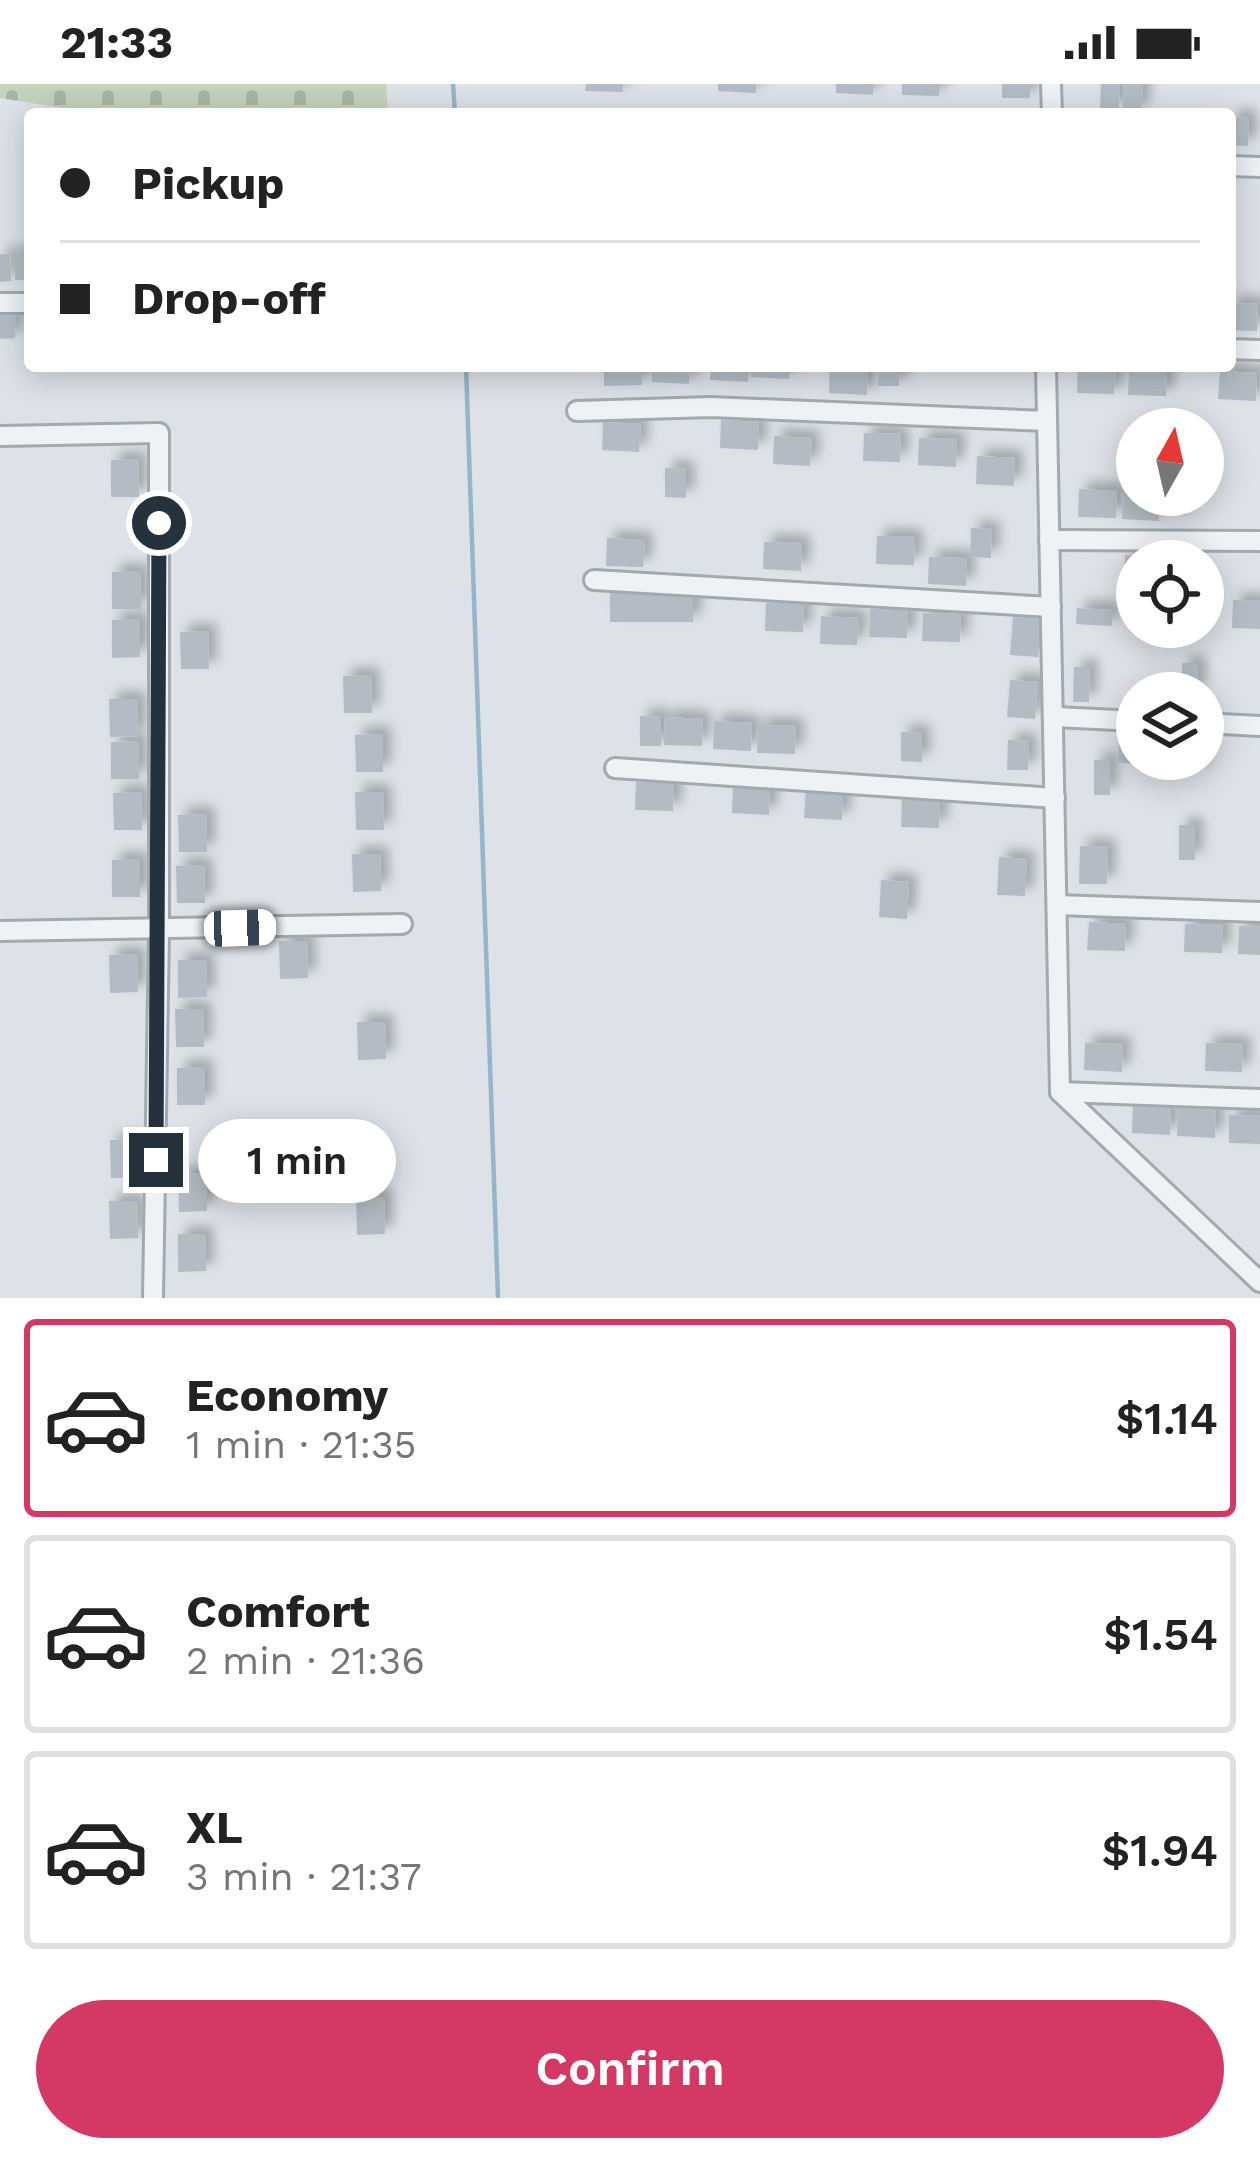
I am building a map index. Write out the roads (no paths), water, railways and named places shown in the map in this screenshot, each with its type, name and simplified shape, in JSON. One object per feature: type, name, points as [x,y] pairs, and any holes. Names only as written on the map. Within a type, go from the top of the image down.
[{"type":"street","points":[[1046,372],[1060,1092],[1257,1277]]},
{"type":"street","points":[[577,411],[711,406],[1047,421]]},
{"type":"street","points":[[0,436],[158,433],[160,931],[153,1298]]},
{"type":"street","points":[[1049,541],[1260,541]]},
{"type":"street","points":[[594,580],[1051,607]]},
{"type":"street","points":[[1056,717],[1116,720]]},
{"type":"street","points":[[1224,725],[1260,726]]},
{"type":"street","points":[[615,768],[1055,798]]},
{"type":"street","points":[[1057,904],[1260,912]]},
{"type":"street","points":[[0,931],[402,924]]},
{"type":"street","points":[[1060,1092],[1260,1099]]},
{"type":"waterway","points":[[453,84],[455,108]]},
{"type":"waterway","points":[[466,372],[498,1298]]}]
